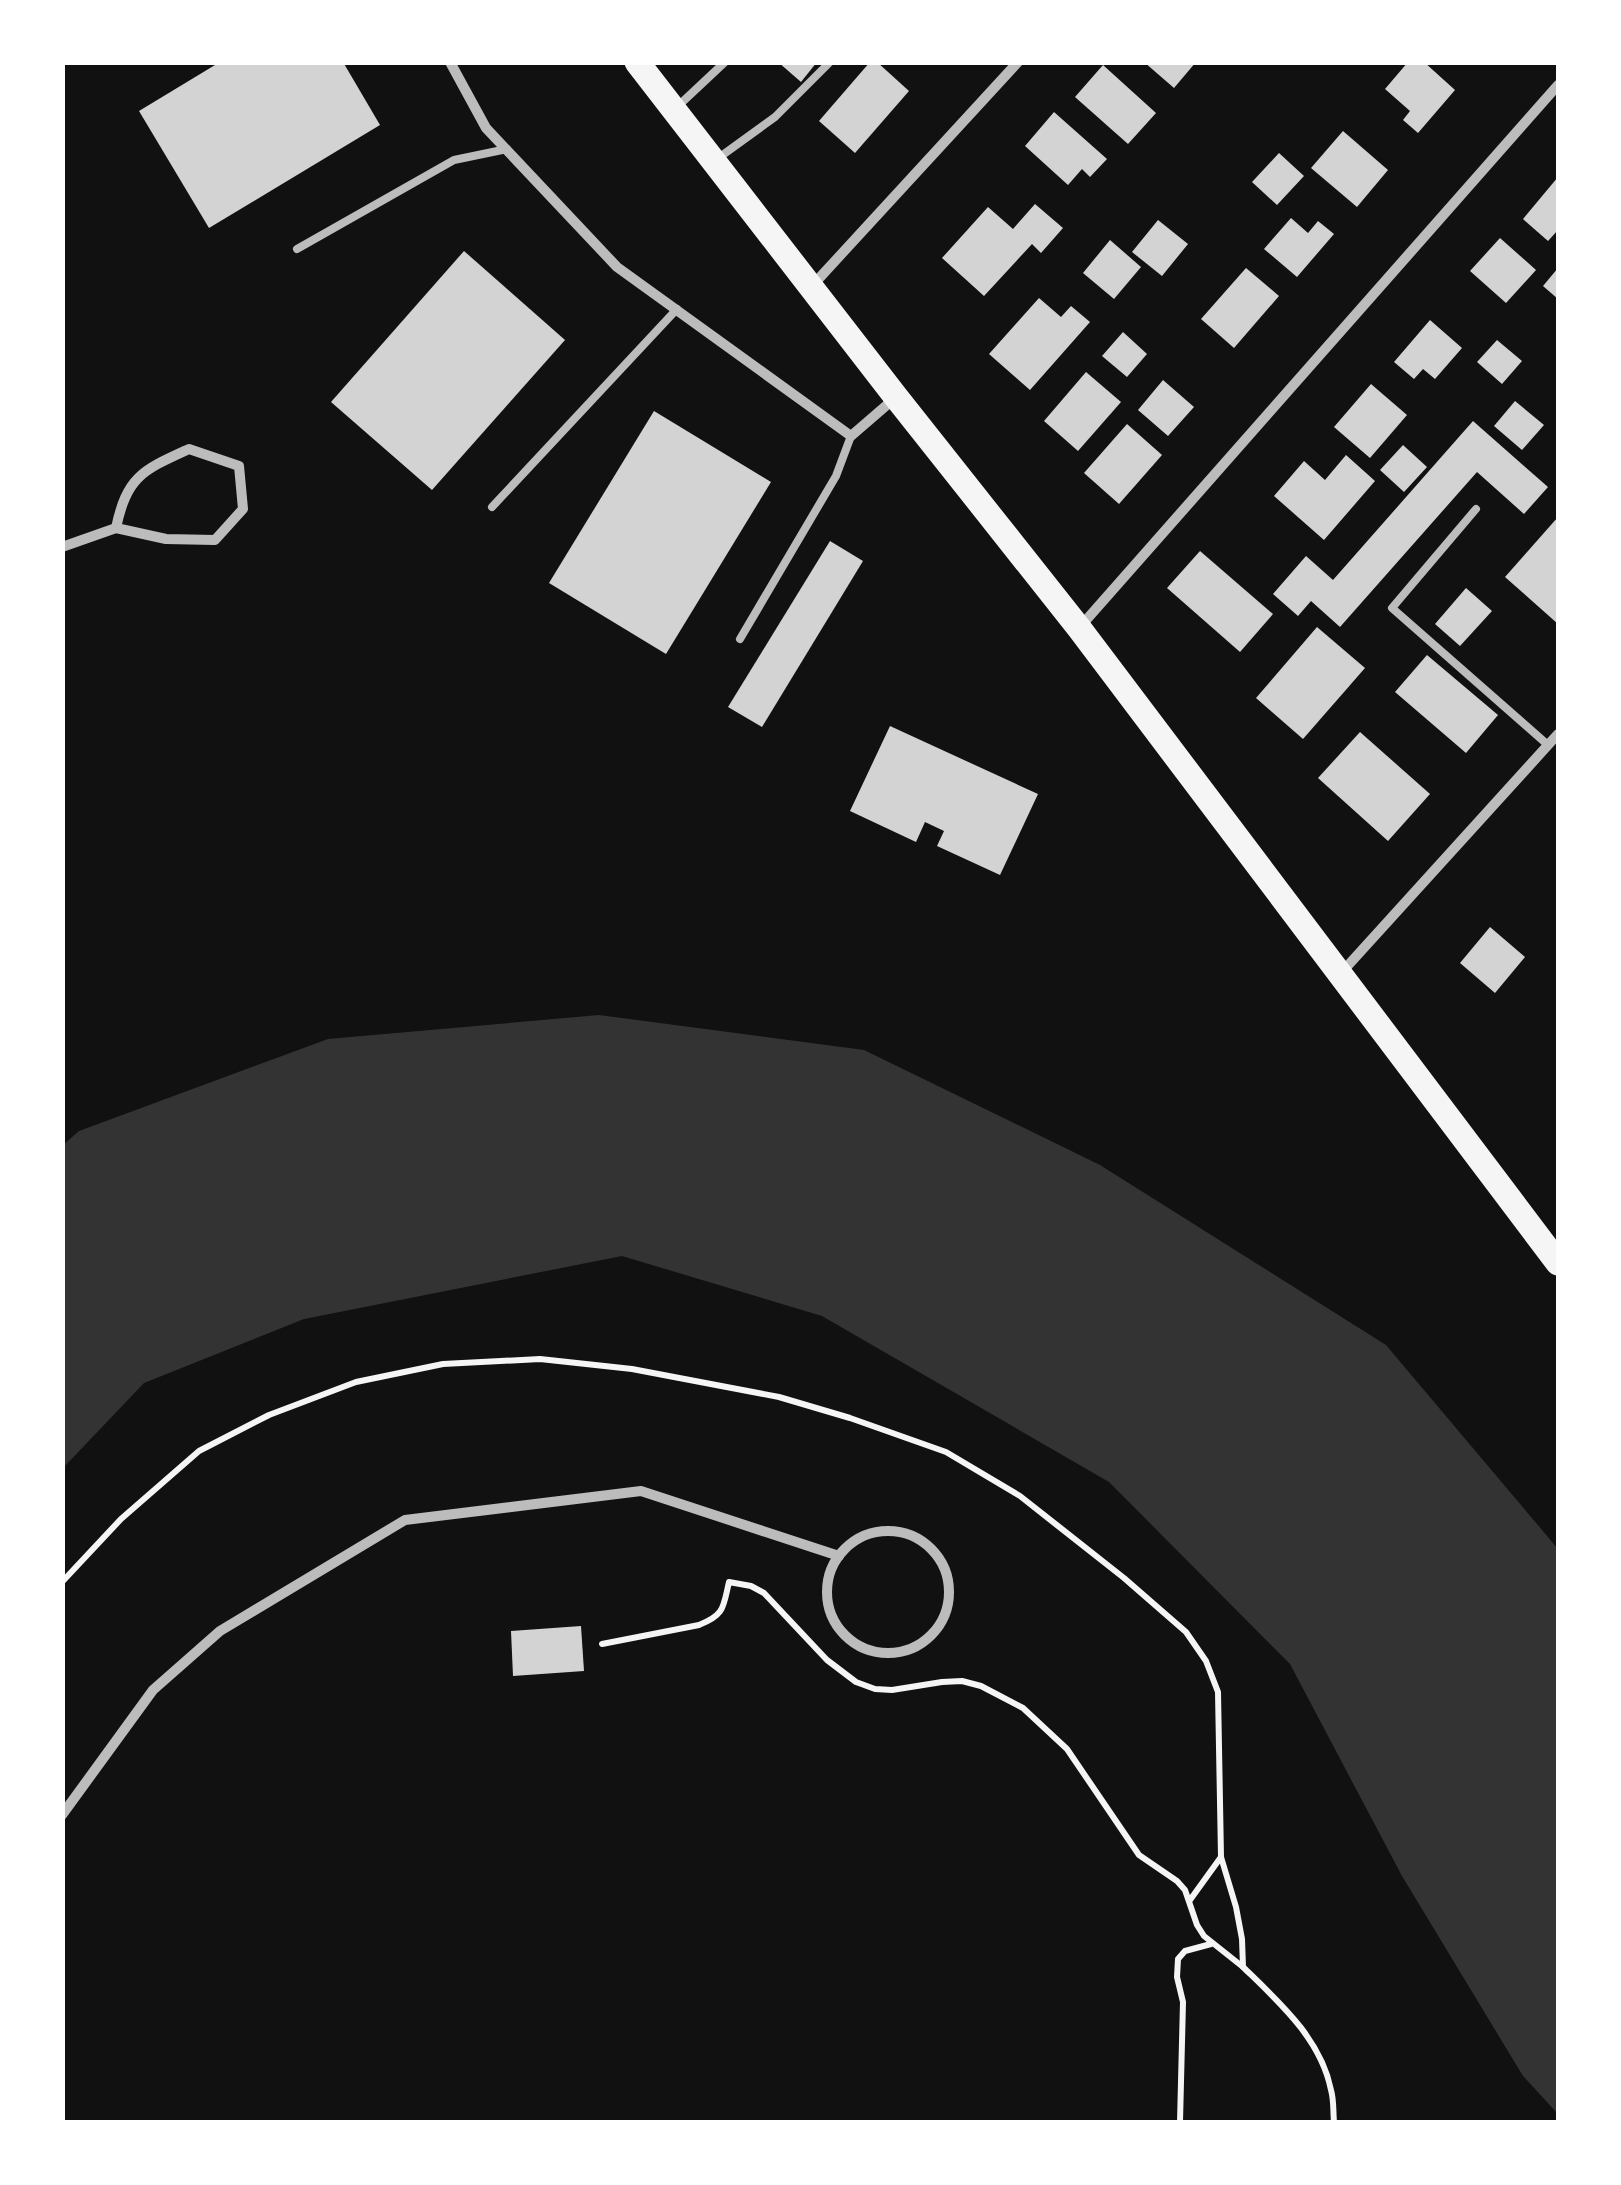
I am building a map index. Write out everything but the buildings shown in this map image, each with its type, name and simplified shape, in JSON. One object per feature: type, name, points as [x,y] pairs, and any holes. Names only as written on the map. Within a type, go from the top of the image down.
[{"type":"main road","points":[[637,62],[1079,628],[1558,1264]]},
{"type":"street","points":[[450,62],[486,128],[617,267],[852,436],[896,397]]},
{"type":"street","points":[[812,287],[1018,62]]},
{"type":"street","points":[[1079,628],[1558,85]]},
{"type":"street","points":[[62,547],[116,528],[166,539],[215,540],[242,510],[239,466],[188,449],[146,468],[122,500],[116,528]]},
{"type":"street","points":[[1341,972],[1558,734]]},
{"type":"street","points":[[62,1815],[153,1690],[220,1630],[405,1520],[641,1491],[838,1556]]},
{"type":"street","points":[[878,1531],[906,1532],[930,1546],[945,1569],[950,1596],[941,1622],[923,1642],[897,1653],[870,1651],[846,1638],[830,1615],[826,1588],[838,1556],[853,1541],[878,1531]]},
{"type":"lane","points":[[674,110],[725,62]]},
{"type":"lane","points":[[714,162],[775,116],[830,62]]},
{"type":"lane","points":[[298,249],[454,160],[506,149]]},
{"type":"lane","points":[[492,506],[677,309]]},
{"type":"lane","points":[[740,639],[836,476],[852,436]]},
{"type":"lane","points":[[1476,509],[1392,608],[1548,746]]},
{"type":"path","points":[[62,1582],[121,1519],[200,1451],[269,1415],[356,1382],[443,1364],[540,1359],[632,1369],[779,1397],[850,1418],[946,1452],[1020,1496],[1186,1632],[1206,1661],[1218,1692],[1220,1857],[1236,1907],[1244,1966]]},
{"type":"path","points":[[602,1644],[714,1619],[729,1582],[764,1593],[826,1660],[856,1682],[892,1690],[962,1682],[981,1686],[1022,1708],[1067,1749],[1128,1842],[1184,1890],[1197,1925],[1212,1944],[1244,1966],[1300,2024],[1322,2061],[1332,2091],[1334,2122]]},
{"type":"path","points":[[1189,1901],[1220,1857]]},
{"type":"path","points":[[1180,2122],[1183,2002],[1177,1977],[1178,1960],[1186,1951],[1212,1944]]},
{"type":"shaded area","points":[[599,1015],[864,1050],[1100,1165],[1386,1345],[1558,1549],[1558,2114],[1523,2076],[1402,1876],[1290,1664],[1109,1482],[822,1316],[622,1256],[304,1319],[144,1383],[63,1468],[63,1145],[79,1131],[328,1039]]}]
